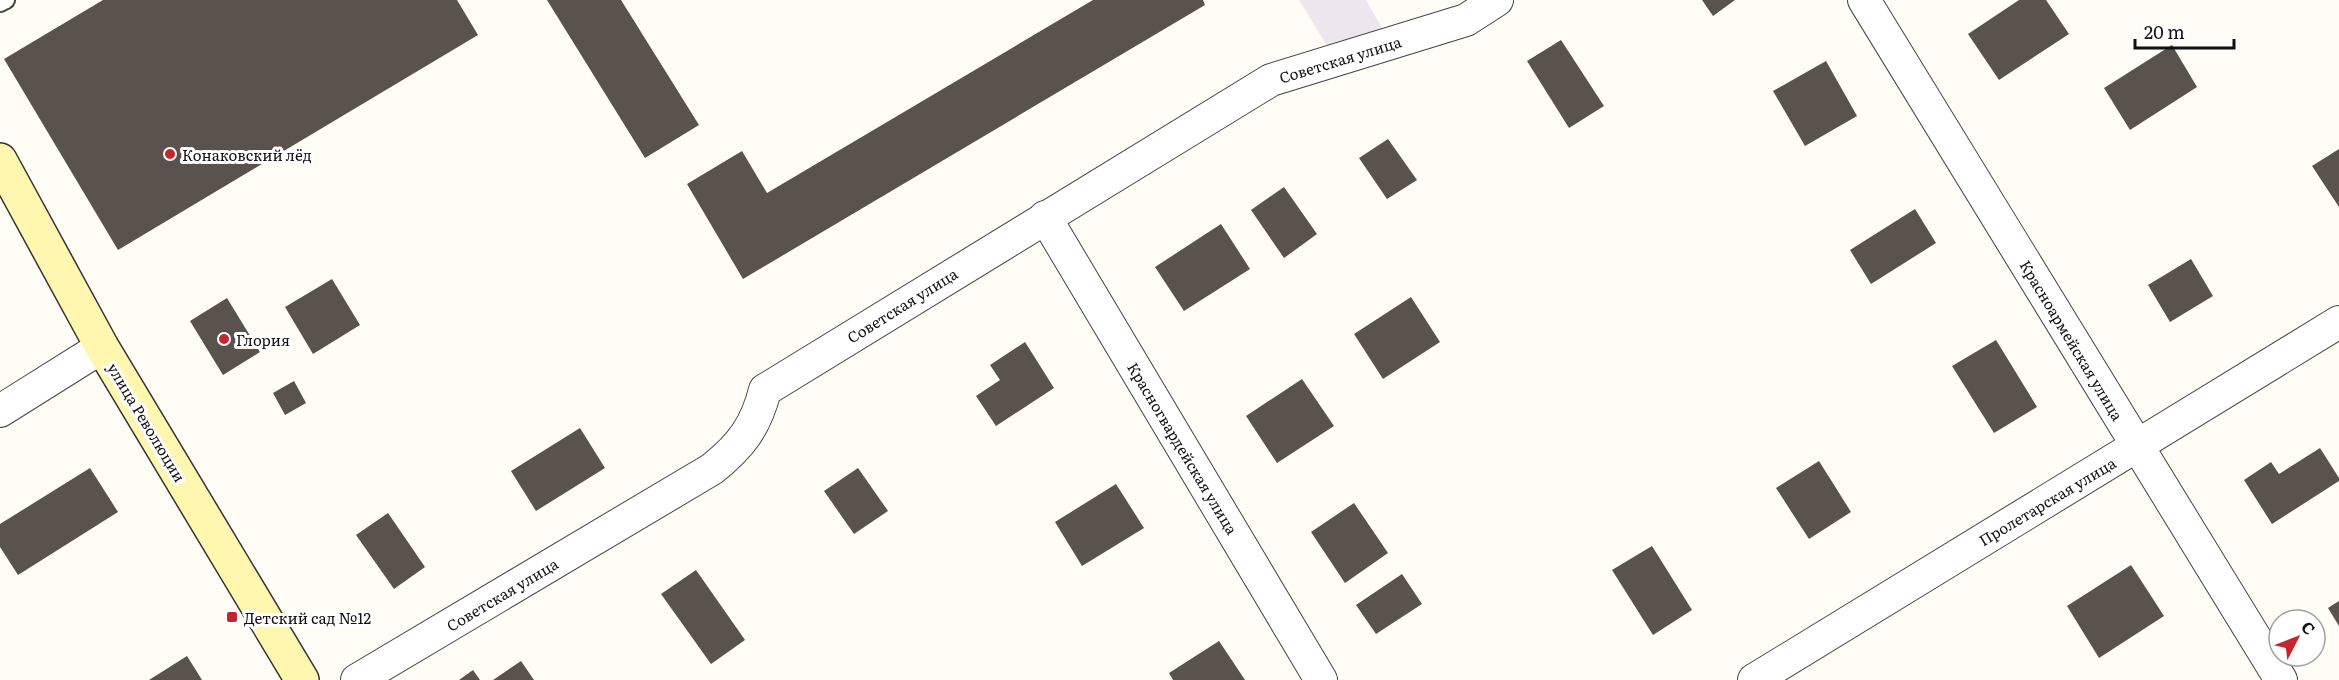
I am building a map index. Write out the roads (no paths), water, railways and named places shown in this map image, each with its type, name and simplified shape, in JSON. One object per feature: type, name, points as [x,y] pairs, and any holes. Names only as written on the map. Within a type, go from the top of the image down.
[{"type":"street","name":"Советская улица","points":[[357,680],[712,469],[730,454],[748,433],[759,412],[765,390],[1270,80],[1466,20],[1497,0]]},
{"type":"street","name":"Красноармейская улица","points":[[1864,0],[2281,680]]},
{"type":"street","name":"улица Революции","points":[[0,160],[102,347],[302,680]]},
{"type":"street","name":"Красногвардейская улица","points":[[1046,217],[1321,680]]},
{"type":"street","name":"Пролетарская улица","points":[[1754,680],[2339,322]]},
{"type":"street","points":[[0,411],[102,347]]},
{"type":"lane","points":[[0,3],[6,0]]},
{"type":"place","name":"Конаковский лёд","points":[[170,154]]},
{"type":"place","name":"Глория","points":[[224,339]]},
{"type":"place","name":"Детский сад №12","points":[[232,617]]}]
